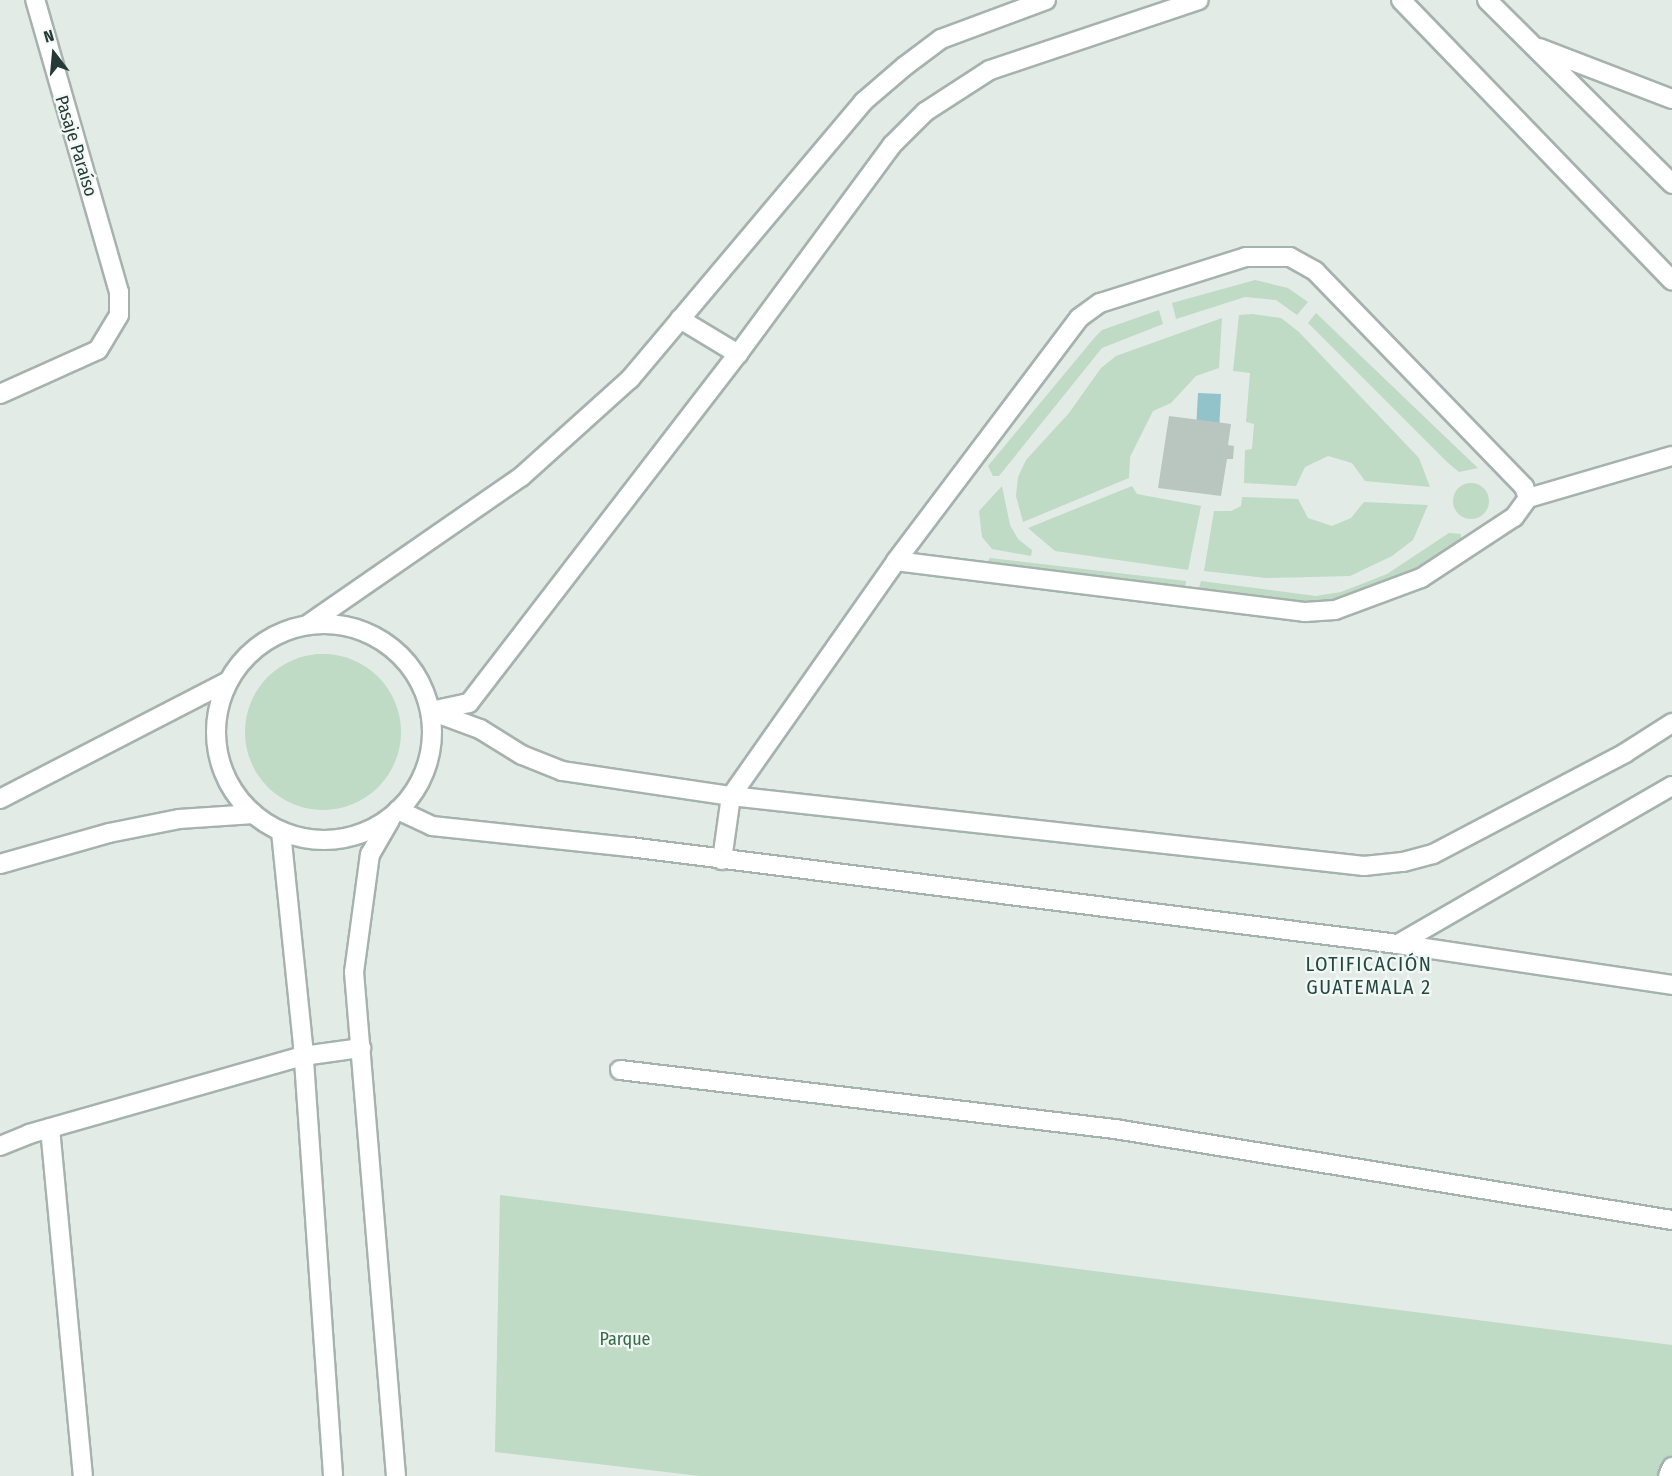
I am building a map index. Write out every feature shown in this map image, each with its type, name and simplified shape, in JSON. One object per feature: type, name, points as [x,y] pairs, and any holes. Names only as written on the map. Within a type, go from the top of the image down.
[{"type":"street","name":"Pasaje Paraíso","points":[[0,394],[98,351],[119,315],[119,292],[35,0]]},
{"type":"street","points":[[0,799],[227,682],[261,644],[307,625],[521,477],[630,379],[872,95],[941,39],[1046,0]]},
{"type":"street","points":[[431,711],[469,703],[738,354],[892,145],[925,112],[990,70],[1148,8],[1199,0]]},
{"type":"street","points":[[1401,0],[1672,281]]},
{"type":"street","points":[[1487,0],[1672,184]]},
{"type":"street","points":[[1534,46],[1672,99]]},
{"type":"street","points":[[722,860],[731,796],[896,561],[1079,318],[1100,303],[1246,257],[1290,257],[1315,271],[1524,487],[1528,498]]},
{"type":"street","points":[[680,319],[738,354]]},
{"type":"street","points":[[896,561],[1305,612],[1335,610],[1421,578],[1514,518],[1528,498],[1672,456]]},
{"type":"street","points":[[307,625],[355,628],[396,650],[424,688],[431,711],[430,758],[422,780],[395,813],[370,854],[354,972],[396,1476]]},
{"type":"street","points":[[227,682],[215,732],[218,758],[227,782],[254,814],[281,832],[304,839],[350,837],[395,813],[432,826],[1398,944],[1672,985]]},
{"type":"street","points":[[431,711],[480,729],[522,755],[562,771],[731,796],[1364,866],[1403,862],[1433,854],[1625,753],[1672,723]]},
{"type":"street","points":[[1398,944],[1672,786]]},
{"type":"street","points":[[0,864],[109,833],[179,819],[254,814]]},
{"type":"street","points":[[281,832],[303,1056],[333,1476]]},
{"type":"street","points":[[0,1146],[50,1128],[303,1056],[361,1048]]},
{"type":"street","points":[[620,1070],[1115,1129],[1672,1220]]},
{"type":"street","points":[[50,1128],[83,1476]]},
{"type":"street","points":[[1668,1476],[1672,1467]]},
{"type":"green space","points":[[1255,280],[1288,288],[1308,302],[1297,315],[1276,300],[1245,297],[1176,319],[1172,303]]},
{"type":"green space","points":[[1159,310],[1163,324],[1102,348],[999,476],[993,476],[988,466],[1102,330]]},
{"type":"green space","points":[[1316,313],[1478,468],[1459,472],[1447,462],[1308,323]]},
{"type":"green space","points":[[1252,314],[1281,318],[1299,332],[1419,458],[1430,487],[1365,481],[1352,463],[1328,456],[1305,467],[1296,486],[1244,483],[1245,450],[1252,449],[1254,424],[1246,422],[1250,373],[1233,371],[1239,315]]},
{"type":"green space","points":[[1222,318],[1219,368],[1196,376],[1171,403],[1153,411],[1130,457],[1129,478],[1023,522],[1016,496],[1018,477],[1026,460],[1069,413],[1101,368],[1116,356]]},
{"type":"green space","points":[[1471,483],[1484,488],[1489,501],[1484,514],[1471,519],[1458,514],[1453,501],[1458,488]]},
{"type":"green space","points":[[1002,486],[1010,525],[1018,539],[1032,550],[1031,556],[992,549],[982,537],[979,511]]},
{"type":"green space","points":[[1132,486],[1137,494],[1201,506],[1188,570],[1055,551],[1028,528]]},
{"type":"green space","points":[[1242,497],[1298,499],[1308,518],[1332,526],[1351,518],[1364,502],[1428,505],[1413,540],[1392,556],[1350,576],[1266,578],[1204,571],[1214,511],[1231,511],[1241,506]]},
{"type":"green space","points":[[1449,533],[1461,534],[1461,543],[1412,575],[1322,607],[1197,595],[1201,581],[1316,596],[1341,592],[1387,574]]},
{"type":"green space","points":[[990,558],[1186,581],[1185,593],[984,566]]},
{"type":"green space","points":[[323,654],[353,660],[378,677],[395,702],[401,732],[395,762],[378,787],[353,804],[323,810],[293,804],[268,787],[251,762],[245,732],[251,702],[268,677],[293,660]]},
{"type":"green space","name":"Parque","points":[[500,1195],[1672,1345],[1672,1467],[1668,1476],[700,1476],[495,1452]]},
{"type":"water","points":[[1198,393],[1221,394],[1219,431],[1196,430]]},
{"type":"building","points":[[1169,416],[1231,424],[1228,445],[1234,446],[1233,459],[1227,459],[1221,496],[1158,488]]},
{"type":"district","name":"LOTIFICACIÓN GUATEMALA 2","points":[[1369,976]]}]
